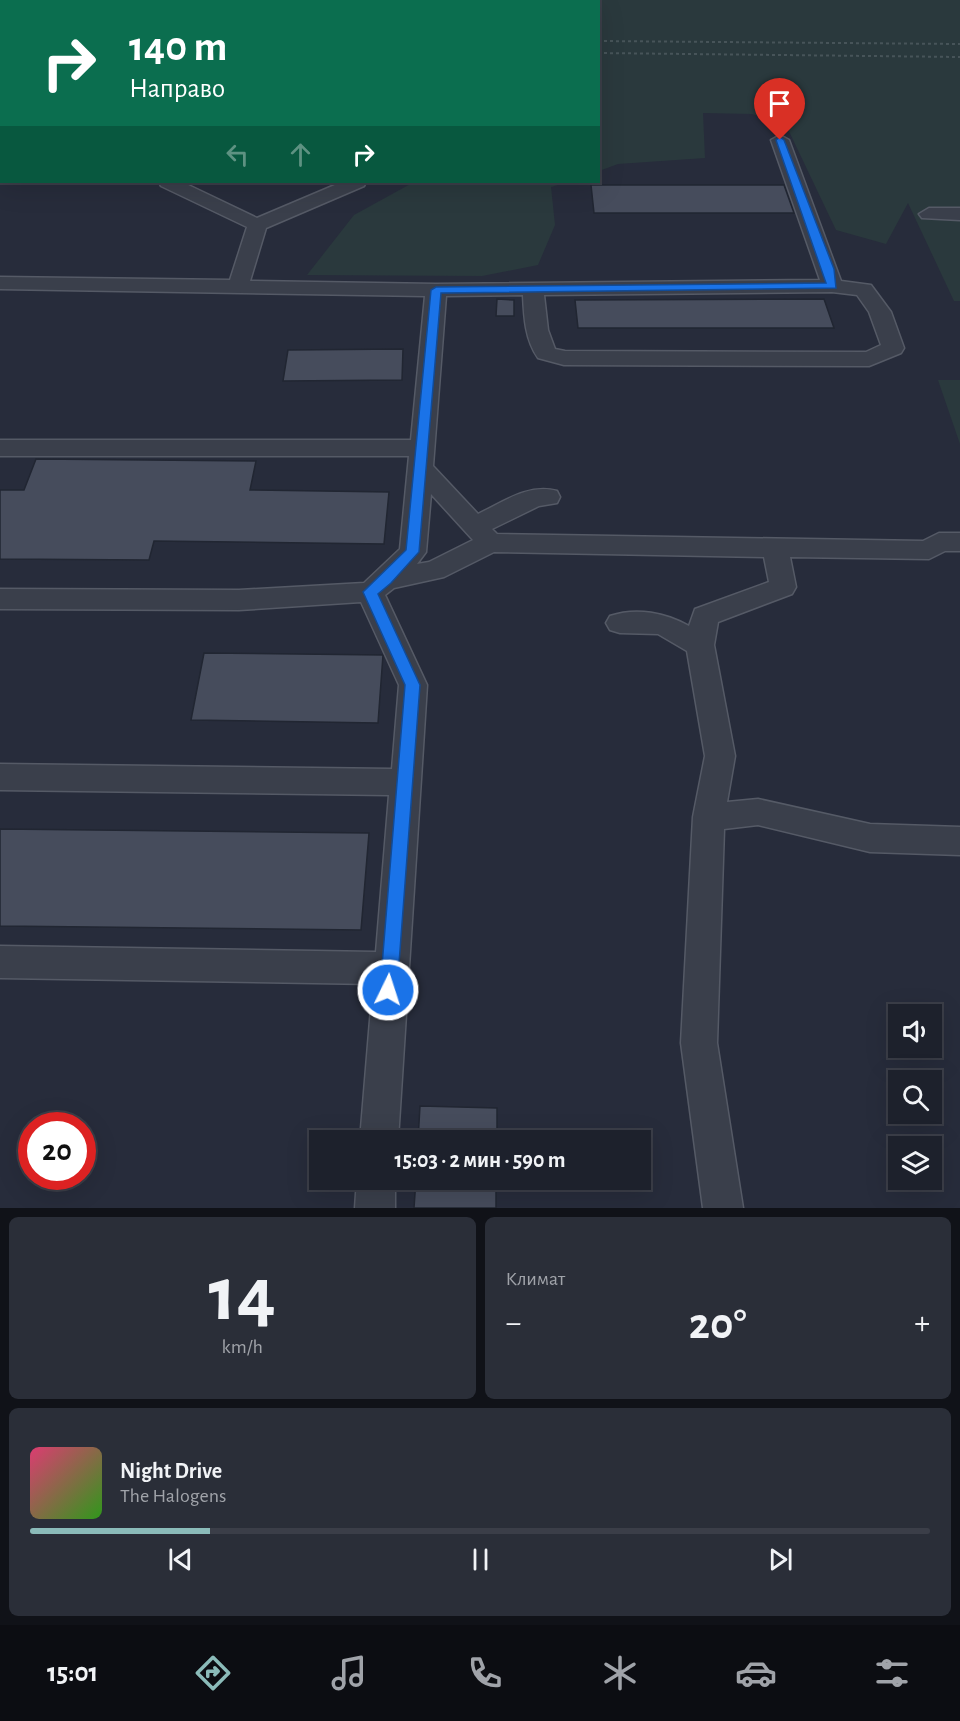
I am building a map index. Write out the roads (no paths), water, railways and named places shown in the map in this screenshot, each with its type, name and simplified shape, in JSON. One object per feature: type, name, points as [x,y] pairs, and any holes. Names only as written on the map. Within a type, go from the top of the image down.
[{"type":"lane","points":[[780,140],[828,269],[832,286]]},
{"type":"lane","points":[[170,183],[257,225],[355,183]]},
{"type":"lane","points":[[929,214],[960,214]]},
{"type":"lane","points":[[238,286],[257,225]]},
{"type":"lane","points":[[0,283],[436,290],[832,286],[864,289],[880,312],[893,348],[869,359],[564,358],[546,353],[540,343],[534,319],[533,290]]},
{"type":"lane","points":[[378,586],[413,552],[436,290]]},
{"type":"lane","points":[[0,448],[422,458]]},
{"type":"lane","points":[[422,458],[482,535],[775,548],[929,550],[939,542],[960,542]]},
{"type":"lane","points":[[0,599],[239,600],[378,586],[435,570],[535,497],[548,497]]},
{"type":"lane","points":[[723,1208],[699,1043],[709,817],[720,756],[700,645],[705,616],[783,588],[775,548]]},
{"type":"lane","points":[[378,586],[413,685],[380,1130]]},
{"type":"lane","points":[[620,623],[662,624],[700,645]]},
{"type":"lane","points":[[0,777],[404,782]]},
{"type":"lane","points":[[709,817],[758,812],[870,838],[960,841]]},
{"type":"lane","points":[[0,962],[390,968]]},
{"type":"lane","points":[[375,1208],[376,1190]]}]
